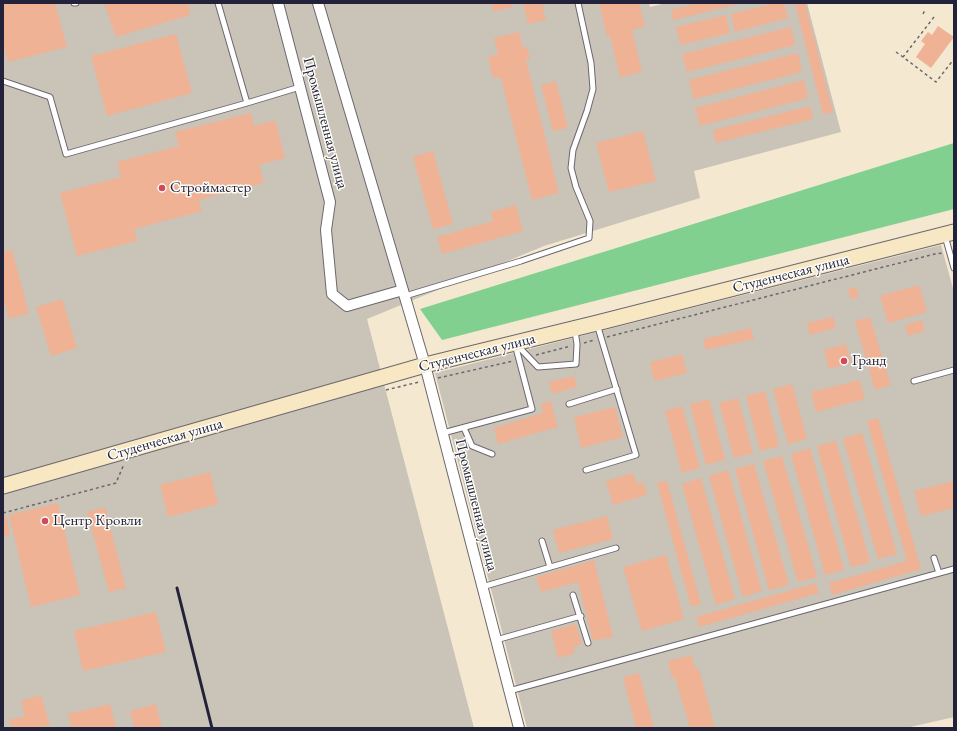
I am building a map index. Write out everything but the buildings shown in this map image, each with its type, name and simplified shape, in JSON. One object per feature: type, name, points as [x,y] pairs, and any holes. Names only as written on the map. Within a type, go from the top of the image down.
[{"type":"main road","name":"Студенческая улица","points":[[3,486],[425,365],[597,324],[949,233]]},
{"type":"street","name":"Промышленная улица","points":[[278,3],[330,202],[326,230],[332,294],[347,306],[404,293]]},
{"type":"street","name":"Промышленная улица","points":[[318,3],[425,365],[518,728]]},
{"type":"lane","points":[[218,3],[247,103]]},
{"type":"lane","points":[[404,293],[521,261],[588,238],[590,221],[576,187],[571,168],[573,150],[588,111],[593,89],[591,63],[578,3]]},
{"type":"lane","points":[[3,81],[50,97],[66,154],[300,87]]},
{"type":"lane","points":[[949,233],[950,252],[954,268]]},
{"type":"lane","points":[[586,470],[636,455],[597,324]]},
{"type":"lane","points":[[515,343],[538,367],[576,364],[577,344],[574,329]]},
{"type":"lane","points":[[443,433],[532,409],[515,343]]},
{"type":"lane","points":[[914,381],[954,370]]},
{"type":"lane","points":[[569,404],[617,389]]},
{"type":"lane","points":[[464,428],[472,446],[492,454]]},
{"type":"lane","points":[[542,541],[550,567]]},
{"type":"lane","points":[[482,587],[616,548]]},
{"type":"lane","points":[[934,558],[939,573]]},
{"type":"lane","points":[[509,691],[954,569]]},
{"type":"lane","points":[[573,595],[581,616],[588,643]]},
{"type":"lane","points":[[496,640],[581,616]]},
{"type":"path","points":[[923,14],[925,10]]},
{"type":"path","points":[[903,57],[934,17]]},
{"type":"path","points":[[896,52],[937,83],[954,59]]},
{"type":"path","points":[[528,356],[927,256],[950,252]]},
{"type":"path","points":[[384,390],[519,360]]},
{"type":"path","points":[[3,513],[116,483],[126,459]]},
{"type":"shaded area","points":[[3,3],[649,3],[650,7],[666,3],[807,3],[841,132],[694,171],[700,198],[544,246],[367,319],[474,728],[3,728]]},
{"type":"shaded area","points":[[941,245],[954,292],[954,717],[906,728],[527,728],[435,373]]},
{"type":"green space","points":[[954,143],[954,209],[442,340],[420,309]]},
{"type":"railway","points":[[177,588],[212,728]]},
{"type":"place","name":"Строймастер","points":[[162,188]]},
{"type":"place","name":"Гранд","points":[[844,361]]},
{"type":"place","name":"Центр Кровли","points":[[45,521]]}]
